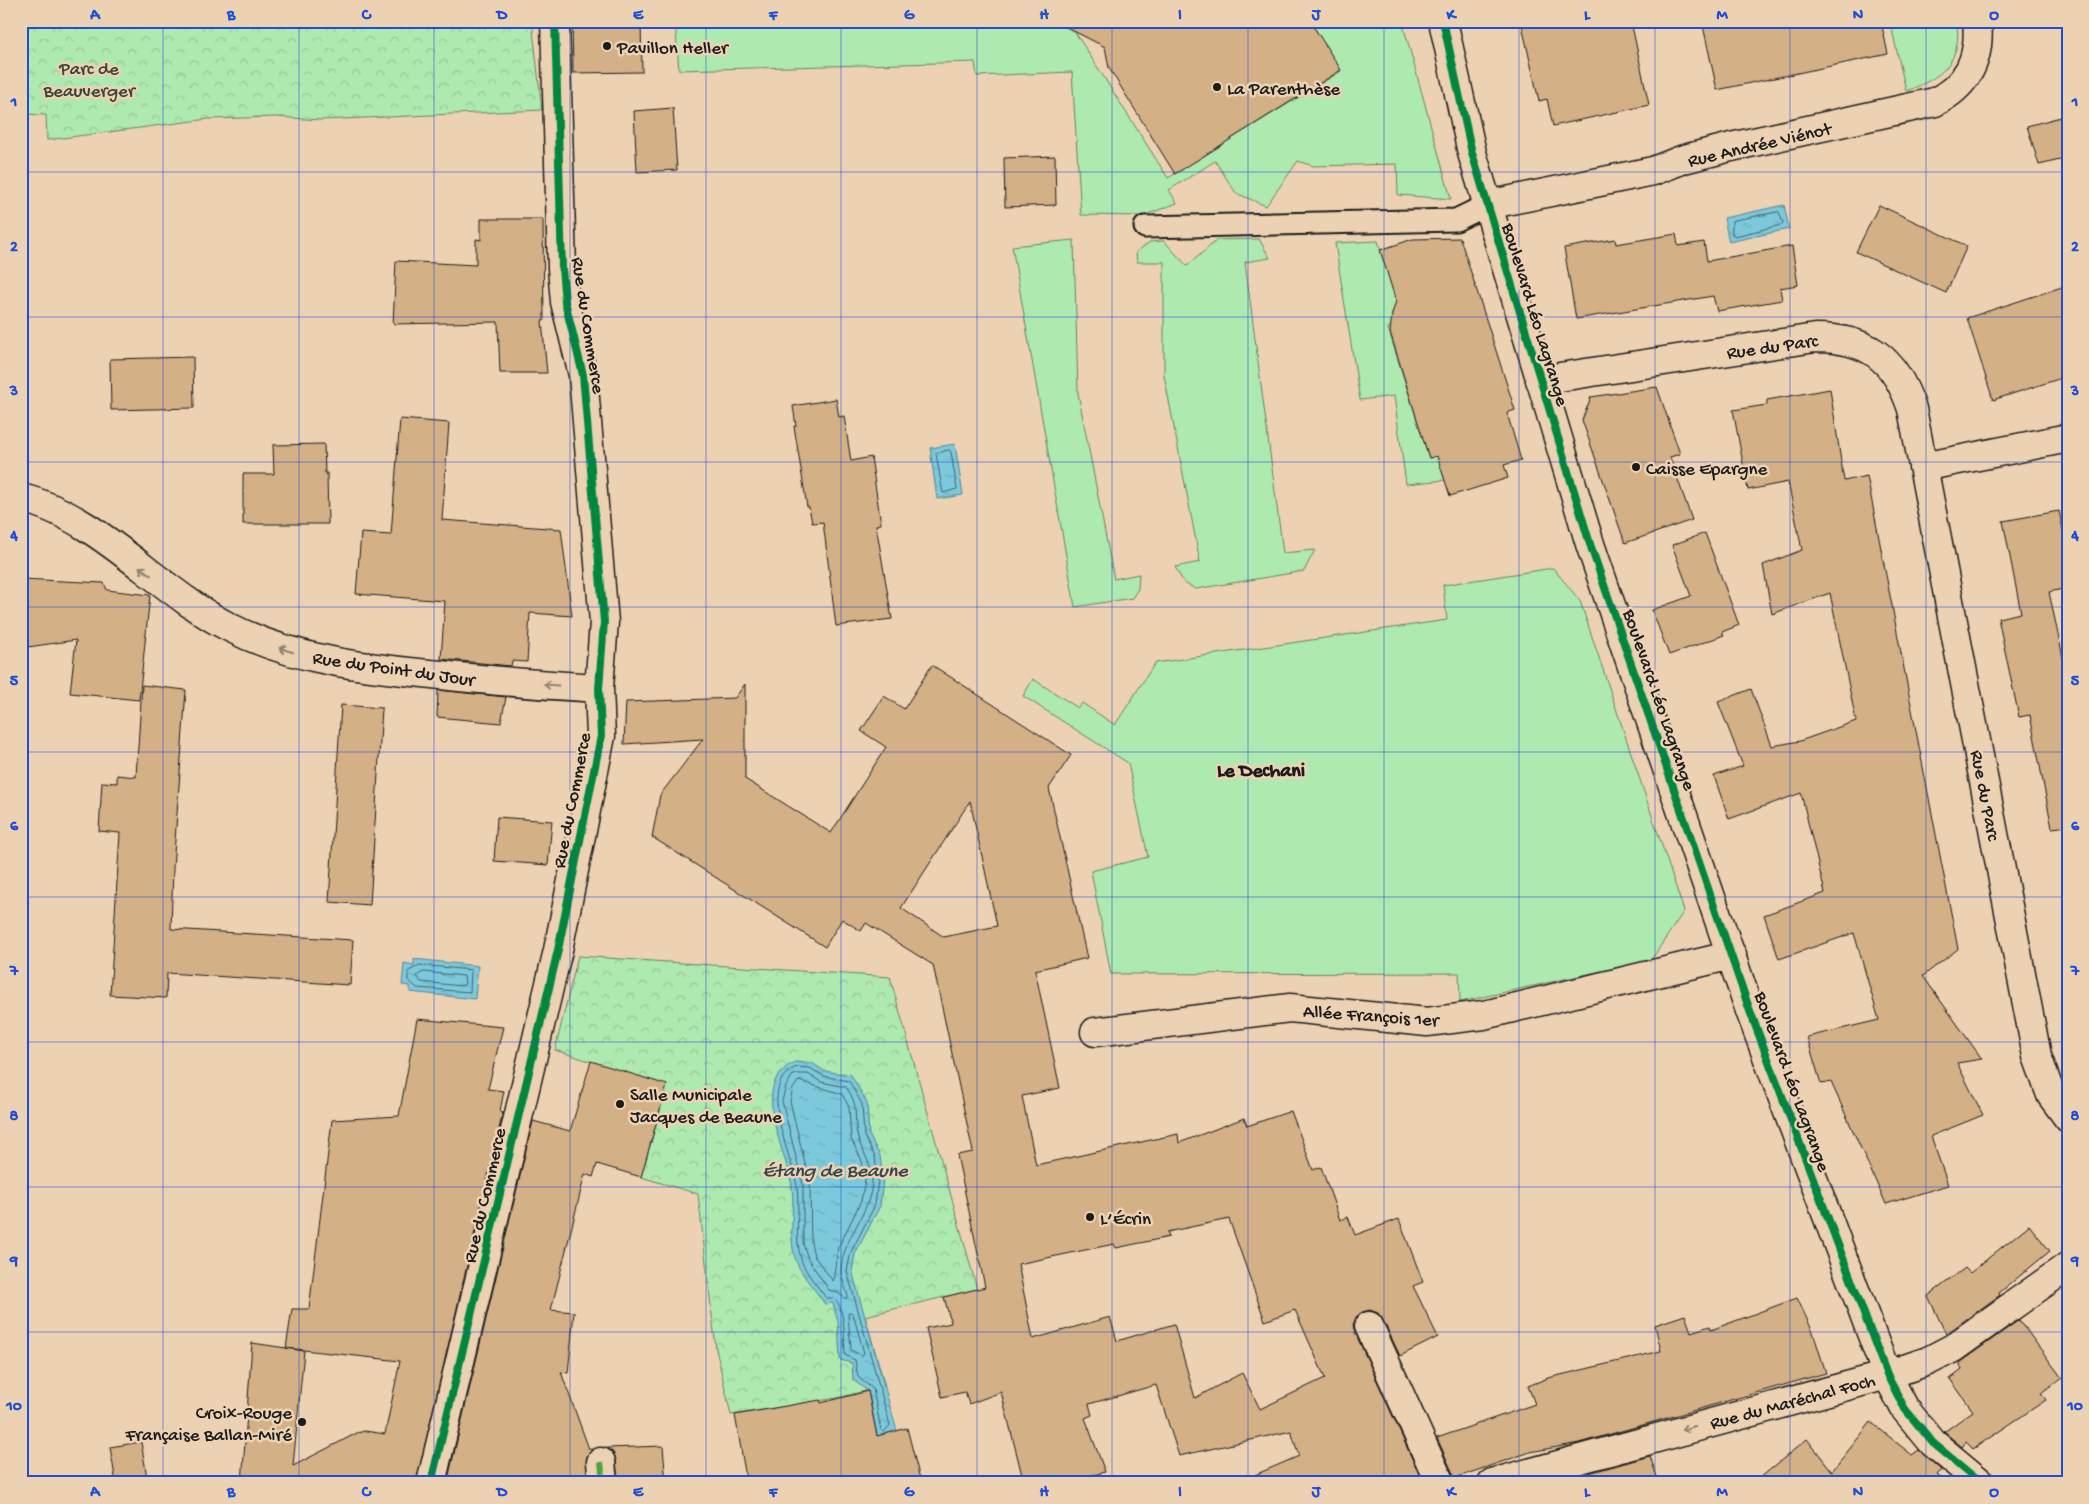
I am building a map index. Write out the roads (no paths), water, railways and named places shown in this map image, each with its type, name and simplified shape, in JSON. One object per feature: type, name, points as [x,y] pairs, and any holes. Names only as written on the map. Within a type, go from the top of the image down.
[{"type":"street","name":"Rue du Commerce","points":[[431,1483],[561,935],[601,736],[600,688],[604,622],[583,376],[566,302],[562,268],[555,21]]},
{"type":"street","name":"Boulevard Léo Lagrange","points":[[1443,21],[1472,153],[1590,544],[1750,1011],[1887,1375],[1905,1409],[1933,1443],[1980,1483]]},
{"type":"street","name":"Rue Andrée Viénot","points":[[1487,205],[1653,170],[1684,159],[1731,147],[1935,102],[1958,87],[1974,64],[1978,48],[1977,21]]},
{"type":"street","name":"Rue du Parc","points":[[1540,380],[1798,340],[1842,340],[1871,349],[1884,359],[1897,375],[1905,389],[1912,409],[2037,1056],[2052,1095],[2068,1118]]},
{"type":"street","points":[[1923,467],[2068,438]]},
{"type":"street","name":"Rue du Point du Jour","points":[[21,498],[58,510],[185,600],[227,626],[262,643],[334,662],[376,669],[600,688]]},
{"type":"street","name":"Allée François 1er","points":[[1095,1032],[1290,1008],[1427,1022],[1484,1015],[1732,955]]},
{"type":"street","name":"Rue du Maréchal Foch","points":[[1492,1483],[1887,1375],[1928,1361],[1953,1348],[2068,1266]]},
{"type":"street","points":[[1369,1326],[1440,1483]]},
{"type":"lane","points":[[1145,227],[1456,220],[1487,205]]},
{"type":"water","points":[[1784,205],[1789,229],[1729,242],[1724,218]]},
{"type":"water","points":[[955,444],[963,495],[937,499],[930,448]]},
{"type":"water","points":[[414,959],[478,966],[475,999],[410,992],[410,986],[402,985],[404,963],[414,965]]},
{"type":"water","name":"Étang de Beaune","points":[[795,1062],[812,1063],[824,1071],[851,1075],[867,1103],[869,1135],[880,1156],[883,1180],[880,1206],[855,1254],[852,1271],[897,1431],[890,1433],[882,1460],[868,1391],[853,1380],[852,1363],[840,1360],[838,1322],[833,1303],[825,1304],[803,1273],[797,1263],[792,1245],[792,1187],[778,1137],[772,1101],[774,1085],[781,1072]]},
{"type":"place","name":"Pavillon Heller","points":[[607,46]]},
{"type":"place","name":"La Parenthèse","points":[[1217,87]]},
{"type":"place","name":"Caisse Epargne","points":[[1636,467]]},
{"type":"place","name":"Salle Municipale Jacques de Beaune","points":[[620,1104]]},
{"type":"place","name":"L’Écrin","points":[[1090,1217]]},
{"type":"place","name":"Croix-Rouge Française Ballan-Miré","points":[[302,1422]]},
{"type":"district","name":"Le Dechani","points":[[1261,769]]},
{"type":"park label","name":"Parc de Beauverger","points":[[89,78]]}]
